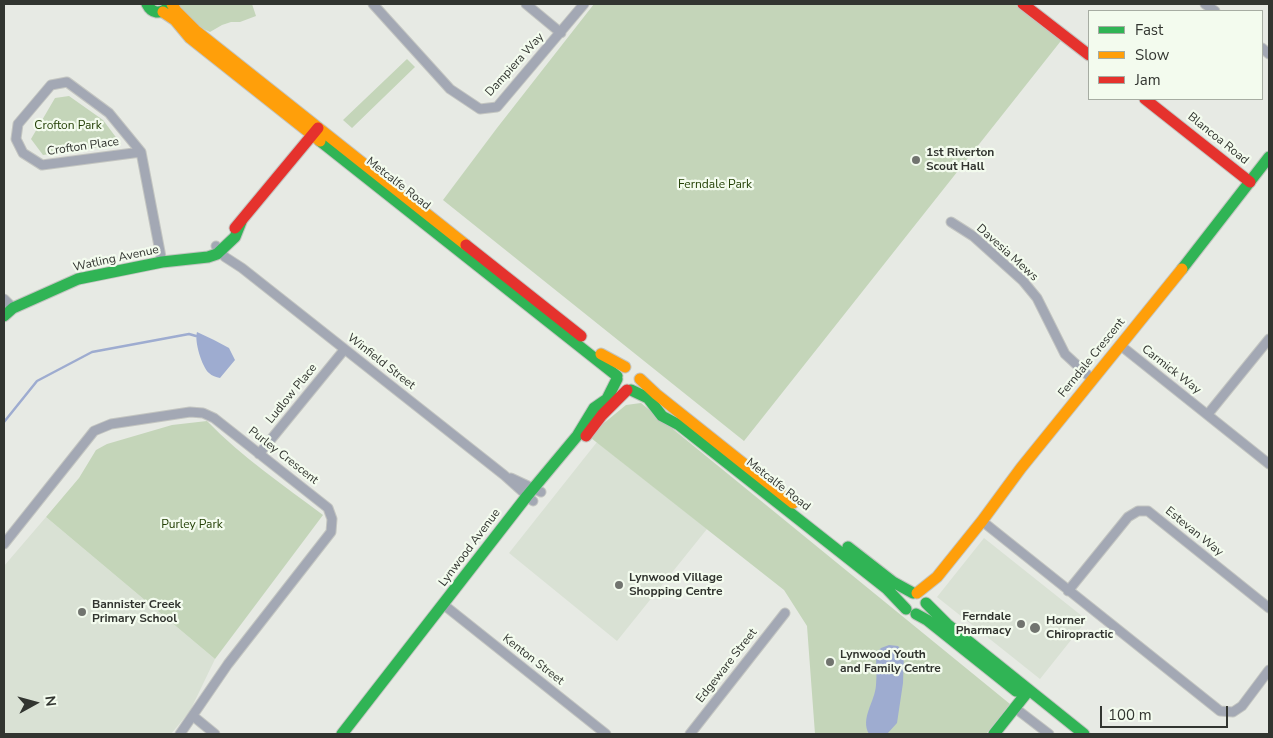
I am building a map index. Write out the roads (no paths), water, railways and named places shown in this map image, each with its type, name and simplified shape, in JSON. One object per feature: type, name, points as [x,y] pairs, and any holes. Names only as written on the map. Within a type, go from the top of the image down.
[{"type":"street","name":"Metcalfe Road","points":[[147,4],[154,12],[169,7],[176,11],[195,30],[316,131],[560,318],[602,354],[620,374],[621,387],[648,398],[662,416],[679,425],[842,547],[903,589],[920,598],[1071,734]]},
{"type":"street","name":"Dampiera Way","points":[[373,4],[450,89],[480,109],[497,107],[584,4]]},
{"type":"street","points":[[526,4],[560,32]]},
{"type":"street","points":[[1023,4],[1088,53]]},
{"type":"street","name":"Crofton Place","points":[[141,152],[42,165],[23,153],[16,140],[18,124],[51,85],[67,82],[109,113],[141,152],[162,262]]},
{"type":"street","name":"Blancoa Road","points":[[1146,100],[1250,182]]},
{"type":"street","name":"Watling Avenue","points":[[4,316],[13,308],[78,279],[183,259],[222,246],[316,131]]},
{"type":"street","name":"Ferndale Crescent","points":[[920,598],[1269,157]]},
{"type":"street","name":"Davesia Mews","points":[[951,222],[973,236],[1023,282],[1037,298],[1065,354],[1092,379]]},
{"type":"street","name":"Winfield Street","points":[[222,246],[242,268],[344,350],[504,475],[534,494]]},
{"type":"street","points":[[4,299],[13,308]]},
{"type":"street","points":[[1208,414],[1269,339]]},
{"type":"street","name":"Carmick Way","points":[[1120,345],[1269,464]]},
{"type":"street","name":"Ludlow Place","points":[[259,454],[344,350]]},
{"type":"street","name":"Metcalfe Road","points":[[620,374],[636,369],[640,379],[656,394],[842,547],[911,612],[927,620],[1084,734]]},
{"type":"street","name":"Lynwood Avenue","points":[[351,734],[534,494],[577,436],[594,408],[607,399],[620,374]]},
{"type":"street","points":[[629,390],[637,386],[640,379]]},
{"type":"street","name":"Lynwood Avenue","points":[[534,494],[602,415],[629,390]]},
{"type":"street","name":"Purley Crescent","points":[[4,544],[94,431],[111,424],[190,412],[202,413],[214,418],[328,508],[332,519],[331,532],[228,664],[180,734]]},
{"type":"street","name":"Estevan Way","points":[[1068,591],[1128,517],[1138,511],[1148,511],[1269,608]]},
{"type":"street","points":[[982,521],[1220,711],[1233,712],[1242,706],[1269,670]]},
{"type":"street","points":[[907,596],[920,598],[922,611],[911,612],[905,601],[907,596]]},
{"type":"street","name":"Lynwood Avenue","points":[[342,734],[447,608]]},
{"type":"street","name":"Kenton Street","points":[[447,608],[606,734]]},
{"type":"street","name":"Edgeware Street","points":[[690,734],[785,614]]},
{"type":"street","points":[[994,734],[1026,693]]},
{"type":"street","points":[[1015,708],[1048,734]]},
{"type":"street","points":[[193,716],[215,734]]},
{"type":"water","points":[[197,332],[229,348],[235,360],[220,378],[210,374],[201,360],[196,336]]},
{"type":"water","points":[[889,645],[898,646],[904,653],[903,683],[897,723],[887,734],[869,734],[866,722],[876,685],[876,653],[881,648]]},
{"type":"waterway","points":[[4,422],[37,381],[92,352],[189,334],[196,336]]},
{"type":"place","name":"1st Riverton Scout Hall","points":[[916,160]]},
{"type":"place","name":"Lynwood Village Shopping Centre","points":[[619,585]]},
{"type":"place","name":"Bannister Creek Primary School","points":[[82,612]]},
{"type":"place","name":"Ferndale Pharmacy","points":[[1021,624]]},
{"type":"place","name":"Horner Chiropractic","points":[[1035,628]]},
{"type":"place","name":"Lynwood Youth and Family Centre","points":[[830,662]]},
{"type":"park label","name":"Crofton Park","points":[[68,126]]},
{"type":"park label","name":"Ferndale Park","points":[[715,185]]},
{"type":"park label","name":"Purley Park","points":[[192,525]]}]
